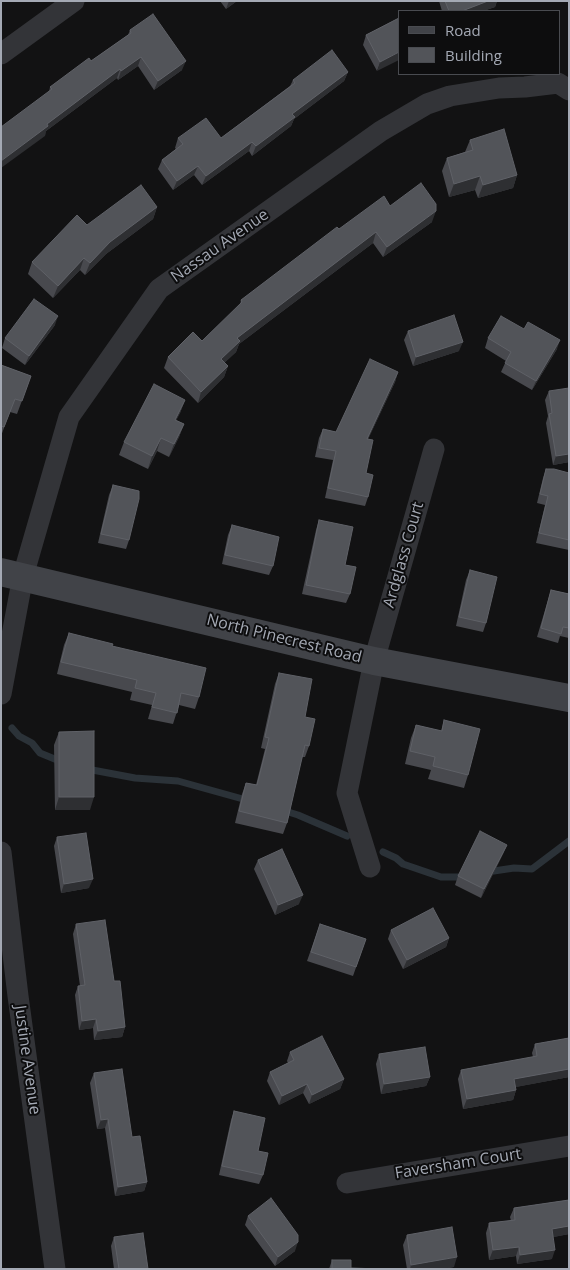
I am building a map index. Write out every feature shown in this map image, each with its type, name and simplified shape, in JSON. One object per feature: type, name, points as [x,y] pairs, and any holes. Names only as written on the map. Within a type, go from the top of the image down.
[{"type":"street","points":[[1,54],[74,1]]},
{"type":"street","name":"Nassau Avenue","points":[[12,574],[69,417],[159,289],[381,131],[427,104],[450,96],[499,88],[525,87],[558,82],[569,90]]},
{"type":"street","name":"Ardglass Court","points":[[370,868],[347,793],[374,661],[434,449]]},
{"type":"street","points":[[1,694],[12,574]]},
{"type":"street","name":"North Pinecrest Road","points":[[12,574],[374,661],[569,698]]},
{"type":"street","name":"Justine Avenue","points":[[1,852],[18,996],[55,1269]]},
{"type":"street","name":"Faversham Court","points":[[347,1182],[569,1146]]},
{"type":"building","points":[[445,1],[488,1],[465,10],[449,10]]},
{"type":"building","points":[[153,14],[186,61],[158,81],[141,57],[121,71],[120,69],[1,161],[1,127],[52,89],[50,87],[89,58],[91,61],[131,33],[130,30]]},
{"type":"building","points":[[398,19],[398,53],[380,62],[366,35]]},
{"type":"building","points":[[332,50],[348,72],[292,114],[295,117],[256,146],[252,142],[206,176],[198,166],[177,181],[162,160],[183,144],[178,138],[206,118],[221,138],[295,83],[293,80]]},
{"type":"building","points":[[504,129],[517,175],[483,185],[480,176],[454,184],[447,158],[473,150],[470,140]]},
{"type":"building","points":[[421,183],[436,204],[436,211],[387,247],[376,232],[237,338],[240,341],[221,359],[228,366],[201,392],[168,357],[193,332],[202,341],[242,302],[241,300],[337,227],[339,229],[384,196],[390,206]]},
{"type":"building","points":[[141,185],[157,207],[110,242],[90,263],[84,258],[58,286],[32,262],[77,215],[87,225]]},
{"type":"building","points":[[34,299],[58,316],[29,356],[5,338]]},
{"type":"building","points":[[454,315],[463,342],[416,357],[408,331]]},
{"type":"building","points":[[501,316],[524,329],[528,322],[560,340],[536,381],[505,363],[511,352],[488,338]]},
{"type":"building","points":[[370,359],[398,372],[367,439],[373,440],[366,473],[373,475],[368,497],[328,488],[336,451],[319,448],[323,429],[336,432]]},
{"type":"building","points":[[1,365],[31,376],[22,401],[15,399],[4,427],[1,426]]},
{"type":"building","points":[[154,384],[185,400],[175,420],[184,424],[174,444],[161,438],[152,456],[124,442]]},
{"type":"building","points":[[569,388],[569,454],[556,456],[549,414],[552,413],[549,391]]},
{"type":"building","points":[[546,469],[569,473],[569,540],[539,533],[548,496],[540,494]]},
{"type":"building","points":[[113,485],[139,491],[139,499],[129,540],[101,534]]},
{"type":"building","points":[[319,520],[353,527],[345,565],[356,567],[350,594],[306,585]]},
{"type":"building","points":[[232,525],[279,537],[273,566],[225,555]]},
{"type":"building","points":[[470,570],[497,577],[486,623],[459,617]]},
{"type":"building","points":[[551,590],[569,594],[569,628],[563,627],[561,634],[541,628]]},
{"type":"building","points":[[69,633],[113,644],[112,646],[206,668],[199,697],[181,693],[177,713],[152,707],[156,693],[135,688],[137,680],[61,662]]},
{"type":"building","points":[[279,673],[312,679],[305,717],[315,719],[309,746],[305,745],[287,823],[239,811],[246,783],[257,785],[269,738],[265,737]]},
{"type":"building","points":[[444,720],[480,729],[468,775],[433,766],[435,757],[410,751],[416,725],[442,731]]},
{"type":"building","points":[[94,731],[94,797],[59,797],[59,732]]},
{"type":"building","points":[[480,831],[507,845],[484,889],[458,876]]},
{"type":"building","points":[[86,833],[93,879],[64,884],[57,837]]},
{"type":"building","points":[[282,849],[303,895],[278,905],[258,860]]},
{"type":"building","points":[[433,908],[449,938],[407,960],[391,930]]},
{"type":"building","points":[[105,920],[114,981],[120,981],[125,1027],[98,1031],[96,1019],[82,1021],[78,986],[85,985],[76,924]]},
{"type":"building","points":[[320,924],[366,939],[356,967],[311,952]]},
{"type":"building","points":[[322,1036],[344,1079],[312,1095],[307,1084],[282,1096],[270,1072],[294,1060],[290,1052]]},
{"type":"building","points":[[569,1038],[569,1069],[514,1079],[516,1090],[467,1099],[461,1070],[537,1056],[535,1044]]},
{"type":"building","points":[[425,1047],[430,1077],[384,1084],[379,1054]]},
{"type":"building","points":[[122,1069],[132,1137],[140,1136],[147,1182],[118,1187],[108,1119],[101,1120],[94,1073]]},
{"type":"building","points":[[234,1111],[265,1118],[258,1151],[268,1153],[263,1175],[222,1166]]},
{"type":"building","points":[[271,1198],[298,1235],[298,1242],[278,1257],[248,1216]]},
{"type":"building","points":[[569,1200],[569,1226],[552,1229],[555,1250],[520,1255],[519,1247],[493,1250],[489,1223],[515,1220],[514,1208]]},
{"type":"building","points":[[452,1227],[457,1257],[411,1265],[407,1235]]},
{"type":"building","points":[[143,1233],[148,1269],[119,1269],[114,1237]]},
{"type":"building","points":[[332,1260],[351,1260],[351,1268],[380,1269],[332,1269]]},
{"type":"waterway","points":[[12,728],[19,736],[32,743],[40,753],[62,762]]},
{"type":"waterway","points":[[87,769],[135,778],[178,781],[250,801]]},
{"type":"waterway","points":[[282,810],[347,836]]},
{"type":"waterway","points":[[487,872],[514,868],[532,869],[569,841]]},
{"type":"waterway","points":[[383,852],[396,858],[403,864],[441,877],[464,877]]}]
